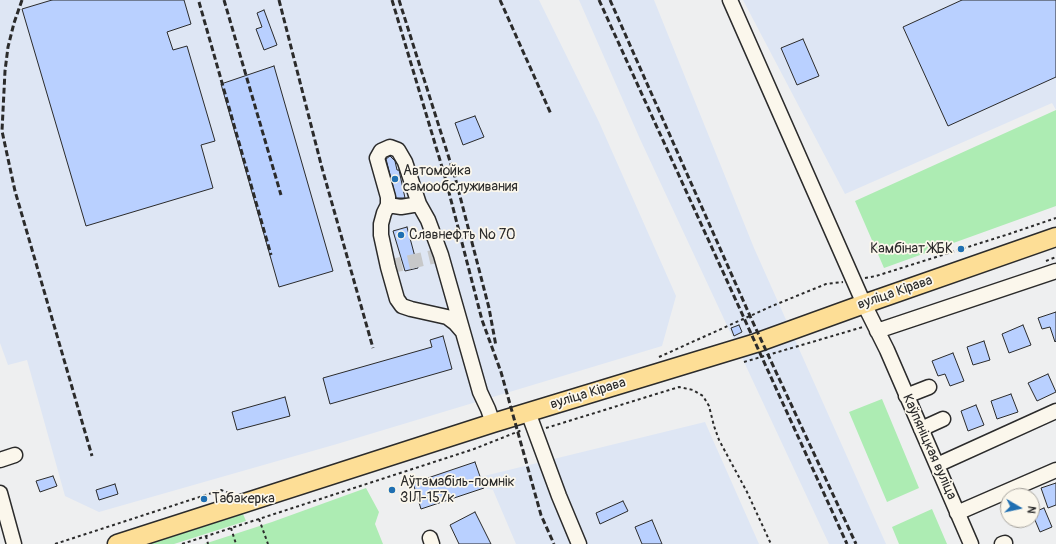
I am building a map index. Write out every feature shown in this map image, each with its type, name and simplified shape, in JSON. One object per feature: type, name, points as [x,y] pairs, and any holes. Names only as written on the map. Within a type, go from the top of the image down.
[{"type":"main road","name":"вуліца Кірава","points":[[117,544],[493,423],[532,423],[1056,237]]},
{"type":"street","name":"Каўпяніцкая вуліца","points":[[730,0],[971,544]]},
{"type":"street","points":[[462,331],[447,317],[402,306],[397,299],[381,236],[381,224],[384,212],[388,205],[388,197],[377,158],[381,151],[390,147],[398,150],[405,162],[419,204],[428,220],[441,255],[480,392],[493,423]]},
{"type":"street","points":[[388,205],[401,207],[419,204]]},
{"type":"street","points":[[875,327],[1056,271]]},
{"type":"street","points":[[906,396],[929,387]]},
{"type":"street","points":[[936,465],[1056,411]]},
{"type":"street","points":[[921,429],[943,419]]},
{"type":"street","points":[[532,423],[559,496],[579,544]]},
{"type":"street","points":[[0,460],[15,455]]},
{"type":"street","points":[[957,513],[1056,470]]},
{"type":"street","points":[[1,502],[14,544]]},
{"type":"path","points":[[657,358],[772,306],[826,284],[876,276],[1056,218]]},
{"type":"path","points":[[1042,262],[1056,257]]},
{"type":"path","points":[[740,363],[875,327]]},
{"type":"path","points":[[182,544],[474,449],[532,423],[678,387],[693,390],[703,396],[709,406],[719,440],[772,544]]},
{"type":"path","points":[[55,544],[221,490],[233,495]]},
{"type":"path","points":[[259,519],[268,544]]},
{"type":"path","points":[[231,528],[236,544]]},
{"type":"path","points":[[206,536],[208,544]]},
{"type":"shaded area","points":[[0,0],[539,0],[599,122],[676,296],[662,346],[337,444],[99,512],[65,496],[27,360],[8,365],[0,343]]},
{"type":"shaded area","points":[[579,0],[654,0],[754,248],[886,544],[829,544],[640,139]]},
{"type":"shaded area","points":[[743,0],[1056,0],[1056,110],[1052,103],[845,194]]},
{"type":"shaded area","points":[[705,422],[759,544],[516,544],[493,490],[484,488],[480,477]]},
{"type":"green space","points":[[1056,110],[1056,206],[884,268],[855,201]]},
{"type":"green space","points":[[882,399],[919,488],[887,502],[849,412]]},
{"type":"green space","points":[[366,488],[379,512],[375,524],[383,544],[204,544],[272,522]]},
{"type":"green space","points":[[932,509],[947,544],[899,544],[892,527]]},
{"type":"green space","points":[[243,514],[246,521],[174,544],[149,544]]},
{"type":"building","points":[[52,0],[184,0],[191,24],[167,32],[173,50],[187,46],[215,141],[201,145],[213,188],[86,226],[22,9]]},
{"type":"building","points":[[962,0],[1056,0],[1056,77],[948,126],[903,27]]},
{"type":"building","points":[[264,10],[277,45],[264,50],[256,29],[262,27],[257,13]]},
{"type":"building","points":[[803,39],[819,76],[797,85],[781,48]]},
{"type":"building","points":[[274,66],[333,271],[279,287],[221,84]]},
{"type":"building","points":[[475,116],[484,137],[463,145],[455,123]]},
{"type":"building","name":"Автомойка самообслуживания","points":[[390,156],[395,161],[397,170],[399,170],[405,198],[396,198],[386,159]]},
{"type":"building","points":[[407,227],[418,268],[405,271],[393,231]]},
{"type":"building","points":[[1056,312],[1055,342],[1050,327],[1042,329],[1038,318]]},
{"type":"building","points":[[739,325],[742,332],[734,336],[731,328]]},
{"type":"building","points":[[1023,325],[1031,345],[1009,353],[1002,334]]},
{"type":"building","points":[[443,336],[452,369],[330,404],[323,378],[432,347],[430,340]]},
{"type":"building","points":[[984,341],[990,360],[973,365],[967,347]]},
{"type":"building","points":[[953,353],[964,381],[950,386],[945,374],[938,376],[932,361]]},
{"type":"building","points":[[1048,374],[1056,392],[1037,401],[1028,383]]},
{"type":"building","points":[[1011,394],[1018,412],[997,419],[991,401]]},
{"type":"building","points":[[285,397],[290,416],[237,430],[232,412]]},
{"type":"building","points":[[976,405],[984,425],[968,431],[961,411]]},
{"type":"building","points":[[475,462],[484,488],[421,509],[413,483]]},
{"type":"building","points":[[53,476],[57,486],[40,492],[36,481]]},
{"type":"building","points":[[1056,483],[1056,505],[1048,508],[1041,488]]},
{"type":"building","points":[[115,484],[118,494],[99,500],[96,490]]},
{"type":"building","points":[[623,501],[628,511],[600,524],[596,513]]},
{"type":"building","points":[[1044,508],[1052,527],[1040,532],[1038,528],[1040,528],[1040,510]]},
{"type":"building","points":[[475,512],[491,544],[459,544],[450,525]]},
{"type":"building","points":[[652,520],[662,544],[642,544],[635,527]]},
{"type":"tunnel","points":[[388,267],[441,255]]},
{"type":"railway","points":[[22,0],[8,47],[5,71],[2,131],[15,191],[92,456]]},
{"type":"railway","points":[[224,0],[281,195]]},
{"type":"railway","points":[[279,0],[322,168],[373,348]]},
{"type":"railway","points":[[392,0],[445,177],[482,320],[501,372],[541,515],[554,544]]},
{"type":"railway","points":[[399,0],[455,177],[489,308],[496,346]]},
{"type":"railway","points":[[500,0],[551,114]]},
{"type":"railway","points":[[599,0],[847,544]]},
{"type":"railway","points":[[610,0],[750,316],[856,544]]},
{"type":"railway","points":[[199,2],[271,255]]},
{"type":"place","name":"Автомойка самообслуживания","points":[[395,179]]},
{"type":"place","name":"Славнефть № 70","points":[[401,235]]},
{"type":"place","name":"Камбінат ЖБК","points":[[961,249]]},
{"type":"place","name":"Аўтамабіль-помнік ЗІЛ-157к","points":[[392,490]]},
{"type":"place","name":"Табакерка","points":[[204,499]]}]
